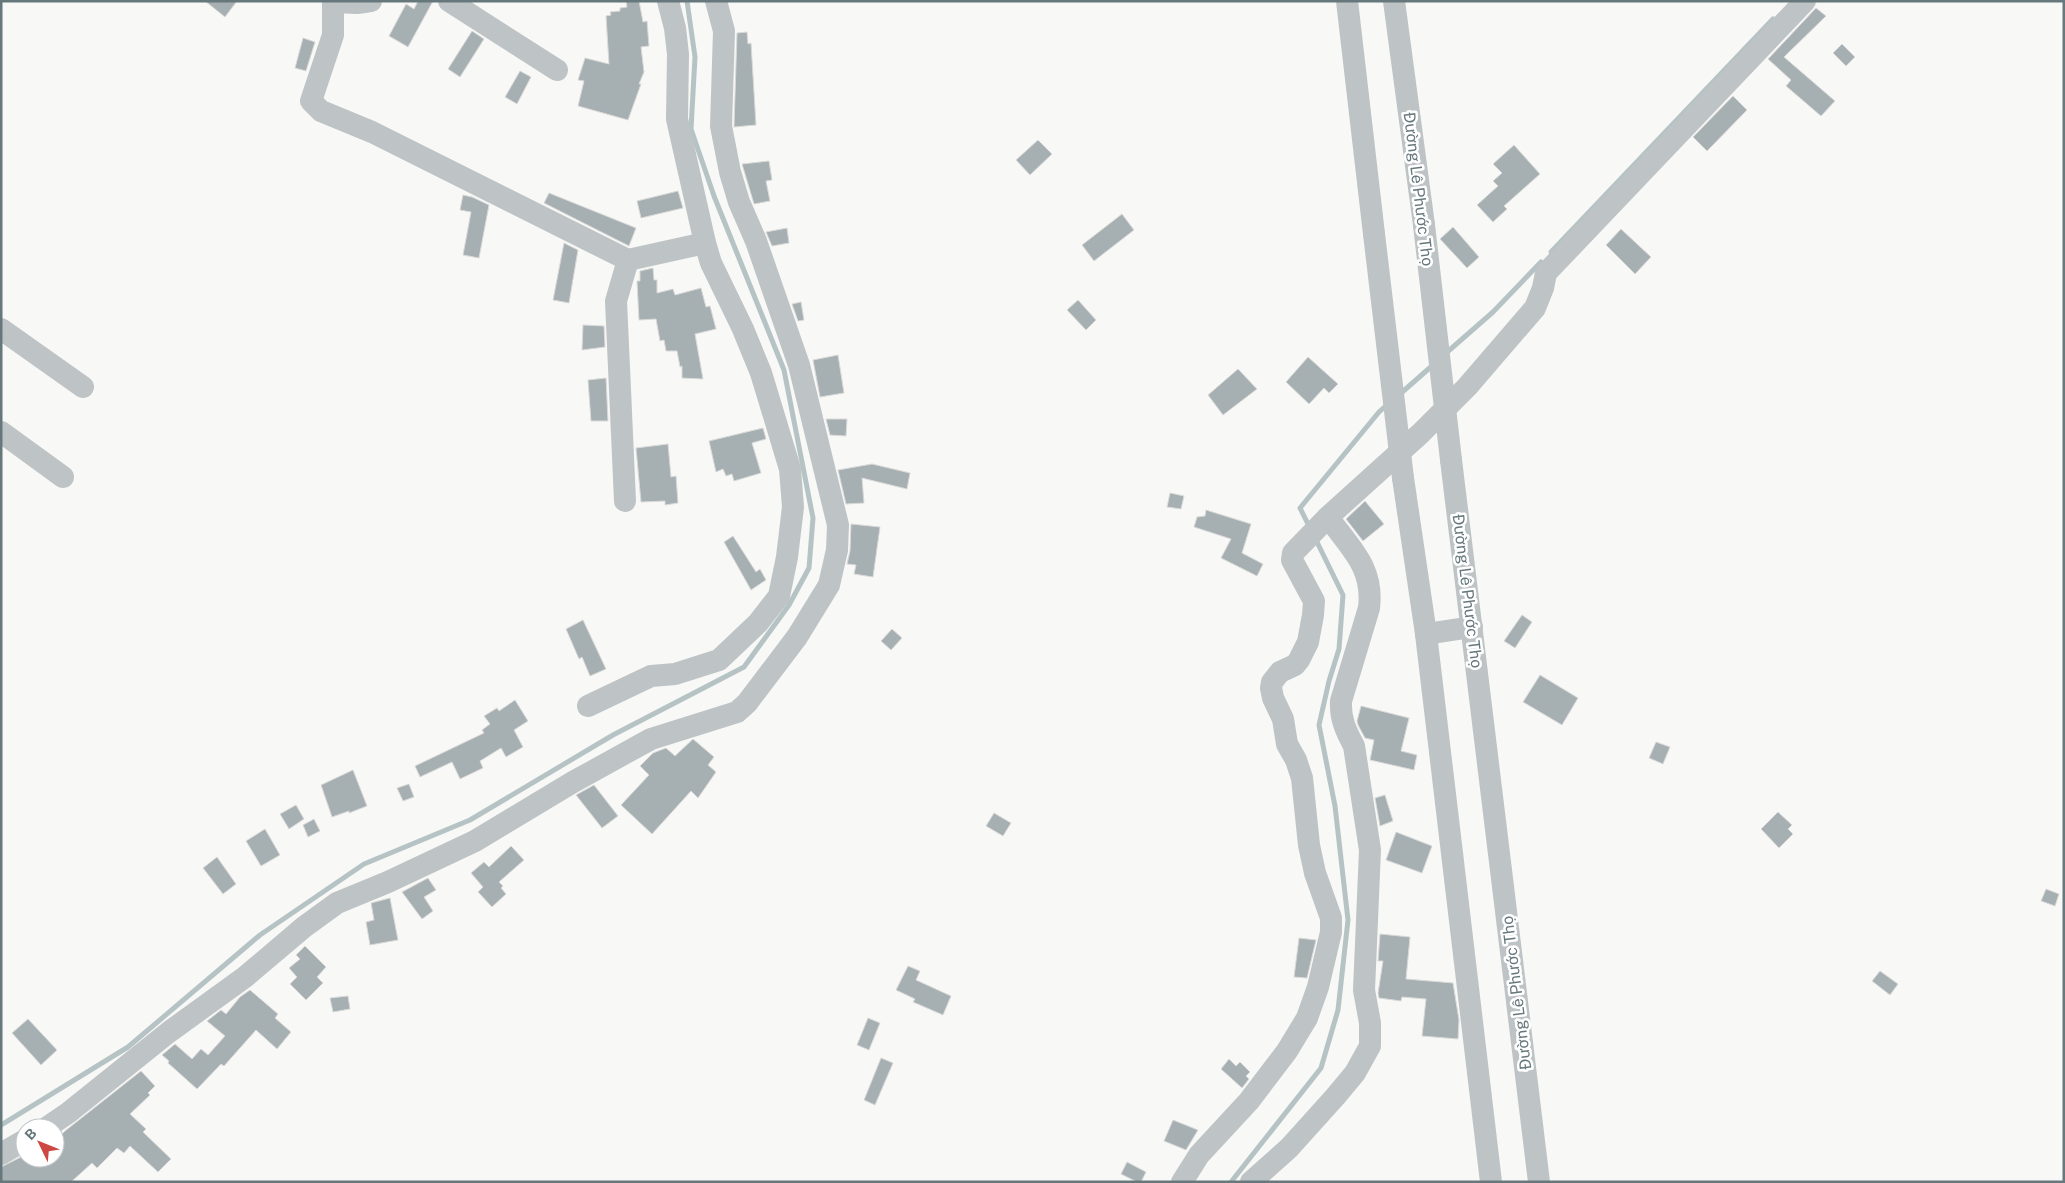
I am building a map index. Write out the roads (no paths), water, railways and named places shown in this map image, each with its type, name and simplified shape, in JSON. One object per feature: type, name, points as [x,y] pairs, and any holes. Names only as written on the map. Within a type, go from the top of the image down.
[{"type":"street","points":[[371,1],[357,3],[334,2],[333,35],[311,101],[321,111],[372,132],[628,260],[706,243]]},
{"type":"street","points":[[449,1],[479,10],[557,70]]},
{"type":"street","points":[[588,706],[651,676],[675,674],[719,660],[758,623],[779,596],[787,556],[793,507],[790,469],[761,373],[743,329],[711,263],[706,243],[677,119],[678,54],[675,28],[668,1]]},
{"type":"street","points":[[61,1118],[169,1032],[245,977],[304,927],[337,903],[388,882],[475,841],[573,782],[651,739],[737,712],[747,703],[791,645],[830,585],[837,550],[838,525],[799,365],[756,241],[739,202],[730,172],[721,126],[724,31],[716,1]]},
{"type":"street","points":[[1347,1],[1403,478],[1426,634],[1491,1182]]},
{"type":"street","name":"Đường Lê Phước Thọ","points":[[1394,1],[1424,225],[1539,1182]]},
{"type":"street","points":[[1182,1182],[1199,1155],[1249,1101],[1287,1052],[1306,1018],[1318,987],[1331,932],[1331,918],[1315,873],[1309,845],[1302,778],[1296,760],[1287,744],[1283,719],[1273,698],[1271,688],[1272,682],[1280,672],[1295,665],[1299,660],[1308,642],[1311,629],[1314,601],[1291,557],[1324,520],[1421,433],[1467,388],[1535,308],[1544,288],[1546,273],[1558,259],[1805,1]]},
{"type":"street","points":[[625,502],[616,301],[628,260]]},
{"type":"street","points":[[1,328],[83,387]]},
{"type":"street","points":[[1,432],[63,477]]},
{"type":"street","points":[[1251,1182],[1289,1148],[1355,1073],[1366,1055],[1371,1038],[1364,990],[1370,850],[1354,746],[1340,712],[1341,701],[1369,608],[1371,593],[1364,567],[1324,520]]},
{"type":"street","points":[[1426,634],[1472,627]]},
{"type":"street","points":[[1,1154],[15,1146]]},
{"type":"waterway","points":[[1,1125],[128,1047],[260,935],[364,864],[470,820],[613,735],[744,667],[789,605],[809,568],[813,518],[784,370],[714,196],[691,129],[695,57],[687,1]]},
{"type":"waterway","points":[[1551,252],[1773,19]]},
{"type":"waterway","points":[[1445,354],[1493,312],[1541,262]]},
{"type":"waterway","points":[[1400,394],[1433,365]]},
{"type":"waterway","points":[[1310,528],[1300,508],[1379,412],[1388,404]]},
{"type":"waterway","points":[[1231,1182],[1321,1068],[1338,1010],[1348,920],[1335,806],[1319,725],[1329,681],[1339,649],[1343,595],[1315,538]]}]
